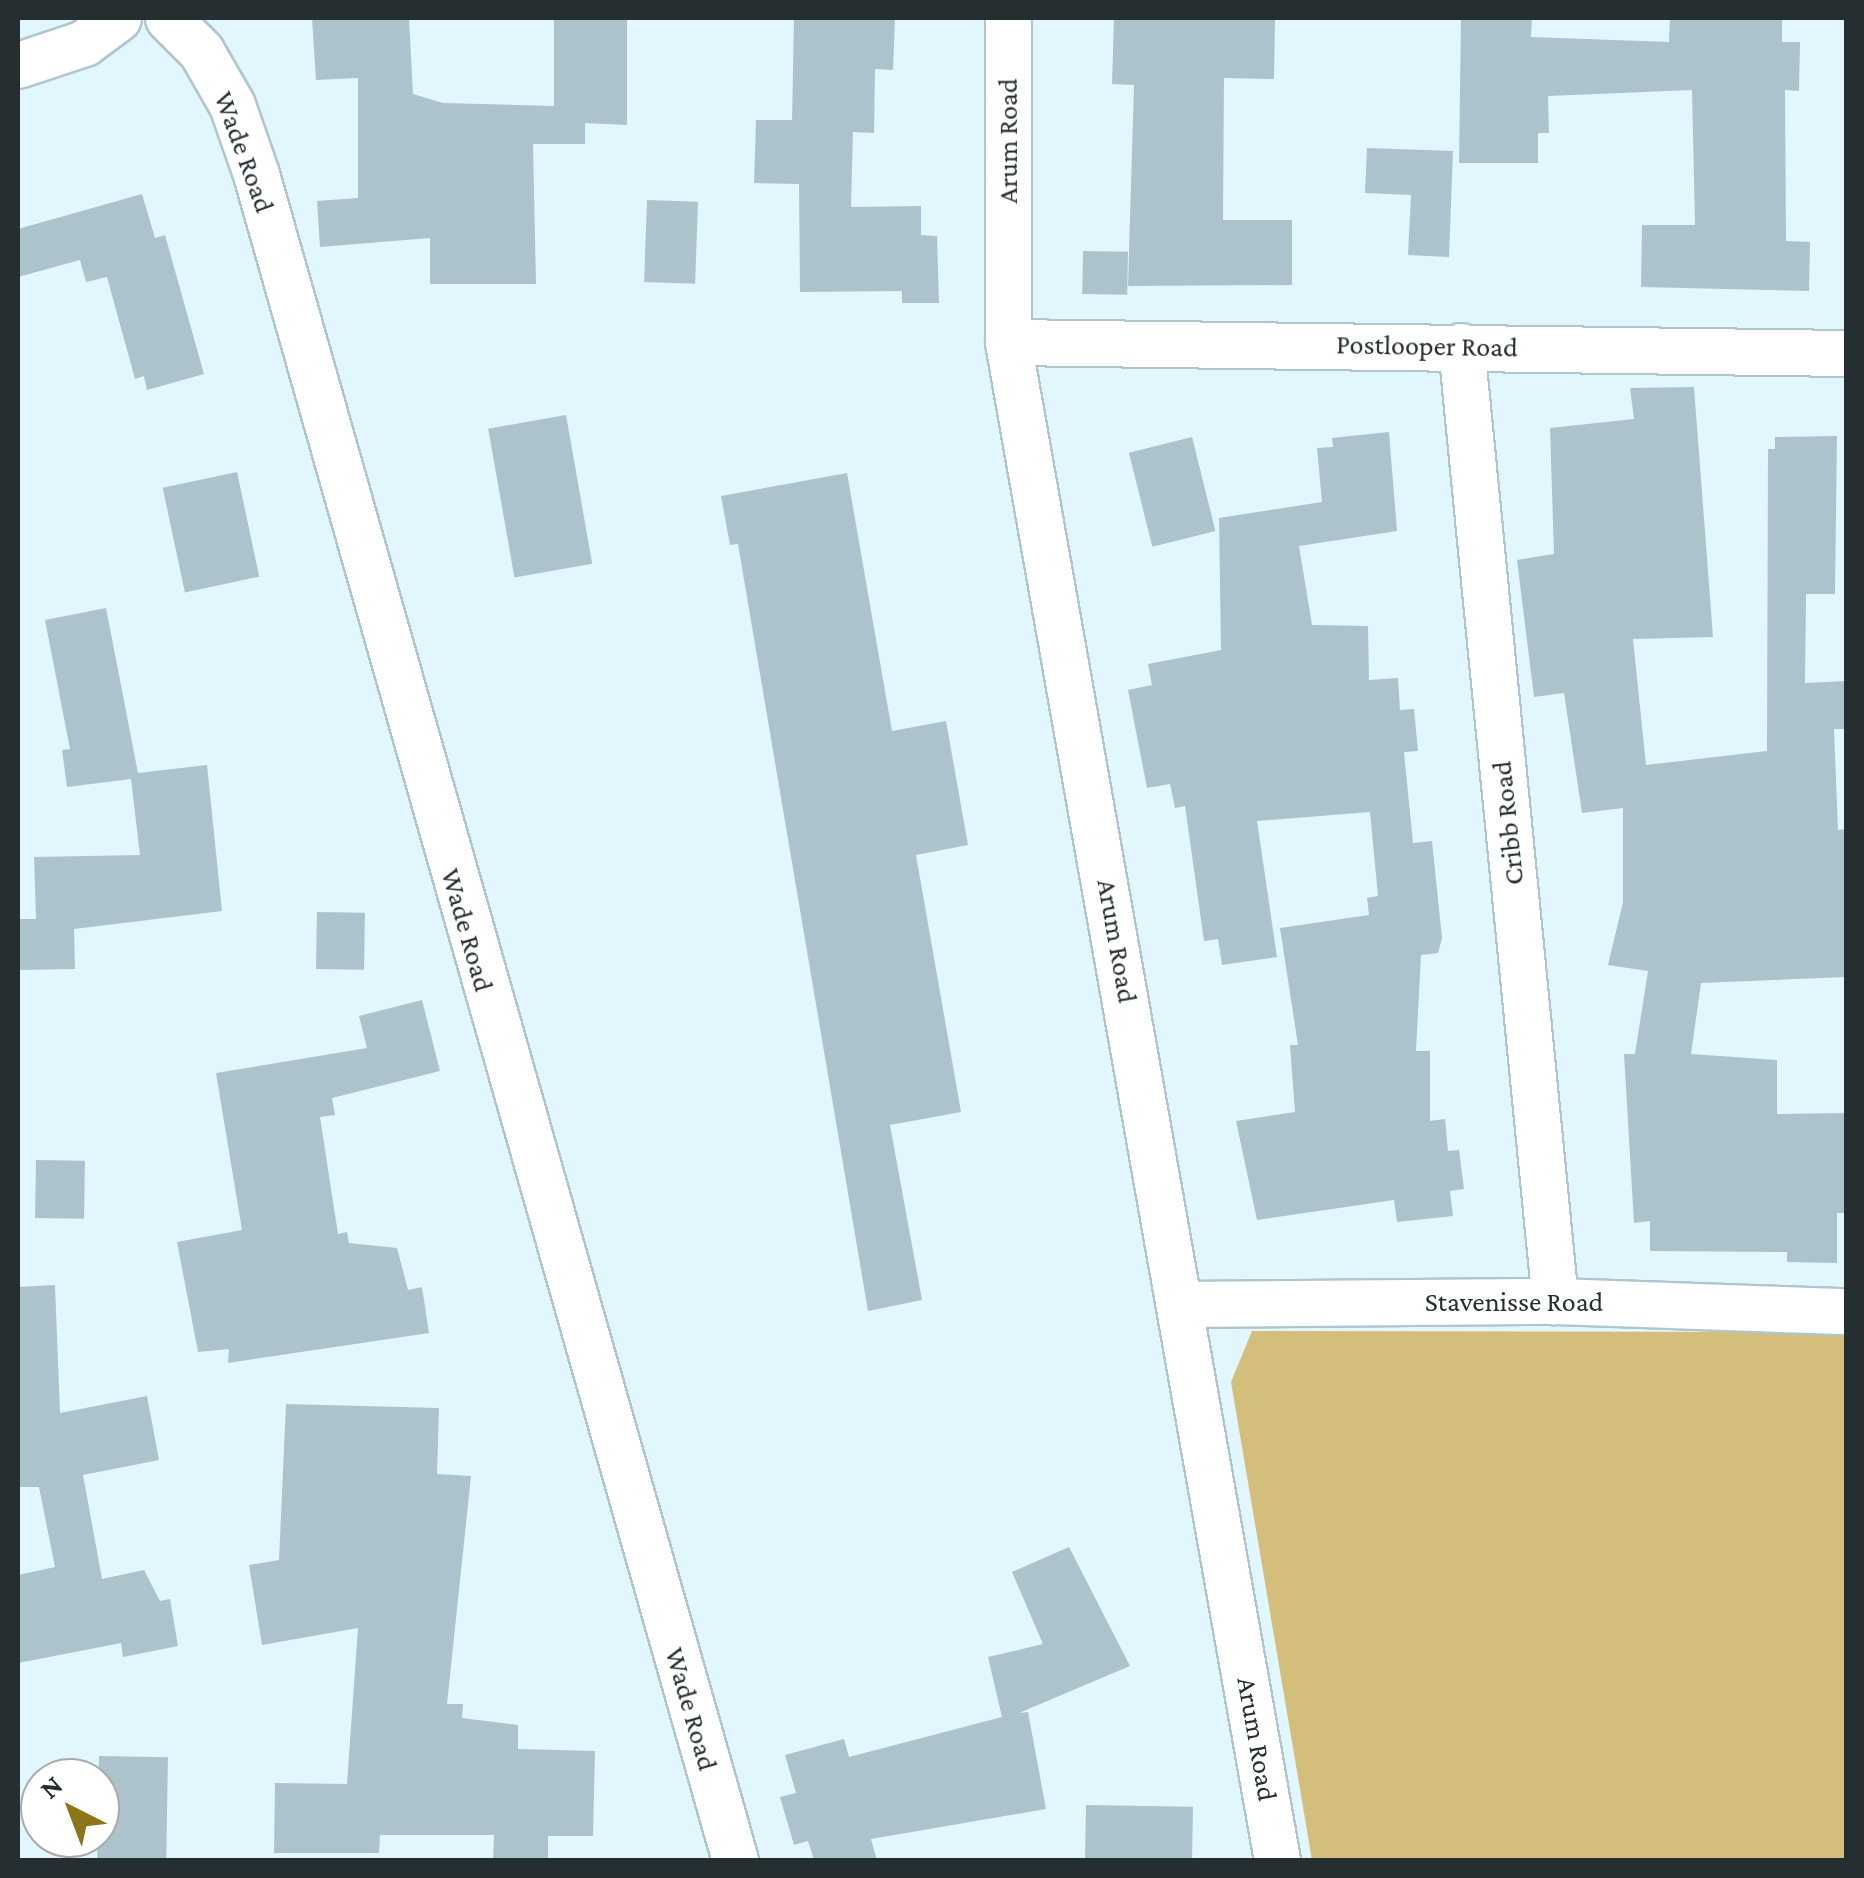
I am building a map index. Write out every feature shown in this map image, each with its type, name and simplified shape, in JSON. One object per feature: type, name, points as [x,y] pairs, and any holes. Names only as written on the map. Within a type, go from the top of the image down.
[{"type":"street","points":[[18,64],[84,44],[118,18]]},
{"type":"street","name":"Wade Road","points":[[168,18],[200,52],[232,105],[256,174],[736,1860]]},
{"type":"street","name":"Arum Road","points":[[1008,18],[1008,342],[1182,1304],[1277,1860]]},
{"type":"street","name":"Postlooper Road","points":[[1008,342],[1846,352]]},
{"type":"street","name":"Cribb Road","points":[[1461,346],[1555,1301]]},
{"type":"street","name":"Stavenisse Road","points":[[1182,1304],[1555,1301],[1846,1311]]},
{"type":"shaded area","points":[[1252,1331],[1846,1332],[1846,1860],[1312,1860],[1231,1382]]},
{"type":"building","points":[[312,18],[409,18],[413,94],[443,103],[554,106],[554,18],[627,18],[627,125],[585,123],[585,144],[533,144],[536,284],[430,284],[430,238],[320,247],[317,201],[358,198],[358,78],[316,80]]},
{"type":"building","points":[[794,18],[895,18],[893,70],[875,69],[874,133],[853,132],[851,207],[921,206],[921,235],[937,236],[939,303],[902,303],[902,291],[800,292],[799,184],[754,183],[756,120],[792,120]]},
{"type":"building","points":[[1114,18],[1275,18],[1274,79],[1224,78],[1223,220],[1292,220],[1292,285],[1128,286],[1134,85],[1112,84]]},
{"type":"building","points":[[1461,18],[1532,18],[1531,37],[1669,42],[1670,18],[1782,18],[1782,42],[1800,42],[1799,91],[1785,90],[1786,241],[1810,242],[1809,291],[1641,287],[1642,225],[1695,225],[1692,90],[1548,96],[1549,133],[1538,133],[1538,163],[1459,163]]},
{"type":"building","points":[[1367,148],[1453,151],[1449,257],[1408,255],[1411,195],[1365,193]]},
{"type":"building","points":[[142,194],[155,238],[165,235],[204,374],[147,390],[144,376],[135,379],[107,277],[86,282],[80,260],[18,277],[18,229]]},
{"type":"building","points":[[647,200],[698,202],[695,284],[644,282]]},
{"type":"building","points":[[1083,251],[1128,252],[1127,295],[1082,294]]},
{"type":"building","points":[[1694,387],[1713,637],[1633,639],[1646,765],[1767,751],[1768,449],[1775,449],[1775,437],[1837,436],[1835,594],[1806,594],[1805,683],[1846,681],[1846,729],[1834,729],[1838,830],[1846,829],[1846,977],[1701,983],[1691,1054],[1777,1060],[1777,1114],[1846,1113],[1846,1213],[1837,1213],[1837,1263],[1787,1262],[1787,1252],[1650,1251],[1650,1221],[1634,1223],[1624,1054],[1635,1054],[1648,971],[1608,965],[1623,902],[1623,808],[1582,813],[1564,693],[1534,697],[1517,560],[1554,554],[1550,428],[1634,419],[1630,388]]},
{"type":"building","points":[[566,415],[592,564],[514,577],[488,429]]},
{"type":"building","points":[[1389,432],[1397,531],[1299,546],[1312,625],[1368,626],[1369,680],[1398,678],[1400,710],[1414,709],[1418,751],[1404,752],[1413,843],[1432,841],[1442,938],[1438,953],[1421,955],[1416,1051],[1430,1051],[1430,1121],[1445,1119],[1448,1151],[1459,1150],[1464,1189],[1450,1191],[1453,1216],[1397,1222],[1394,1200],[1257,1220],[1236,1121],[1295,1112],[1290,1045],[1298,1045],[1280,928],[1369,915],[1367,898],[1378,896],[1370,812],[1257,821],[1277,957],[1222,965],[1218,939],[1204,941],[1185,806],[1175,808],[1170,784],[1147,788],[1128,690],[1152,685],[1148,664],[1221,650],[1219,518],[1322,502],[1317,448],[1333,447],[1332,438]]},
{"type":"building","points":[[1192,437],[1215,531],[1152,547],[1129,453]]},
{"type":"building","points":[[237,472],[259,577],[185,592],[163,488]]},
{"type":"building","points":[[847,473],[892,731],[946,721],[968,845],[916,855],[961,1112],[890,1125],[922,1300],[868,1311],[738,544],[730,545],[721,496]]},
{"type":"building","points":[[106,608],[138,773],[207,765],[222,911],[74,929],[75,969],[18,970],[18,919],[36,919],[34,857],[140,855],[131,779],[67,787],[62,750],[70,749],[45,620]]},
{"type":"building","points":[[317,912],[365,913],[364,970],[316,969]]},
{"type":"building","points":[[422,1000],[440,1071],[332,1098],[335,1115],[320,1117],[338,1234],[347,1232],[349,1243],[397,1248],[408,1290],[422,1287],[429,1333],[228,1363],[229,1349],[198,1352],[177,1242],[242,1230],[216,1073],[367,1048],[359,1016]]},
{"type":"building","points":[[36,1160],[85,1161],[84,1219],[35,1218]]},
{"type":"building","points":[[55,1285],[60,1413],[147,1396],[159,1460],[83,1475],[102,1579],[144,1570],[160,1601],[170,1599],[178,1646],[123,1657],[121,1643],[18,1663],[18,1575],[55,1567],[39,1487],[18,1487],[18,1287]]},
{"type":"building","points":[[286,1404],[439,1408],[437,1474],[471,1476],[447,1704],[463,1704],[462,1718],[518,1725],[518,1749],[595,1751],[593,1836],[548,1836],[548,1860],[493,1860],[494,1835],[380,1835],[379,1853],[274,1853],[275,1783],[347,1784],[358,1628],[262,1645],[249,1565],[279,1560]]},
{"type":"building","points":[[1069,1547],[1130,1666],[1019,1713],[1028,1712],[1046,1809],[871,1839],[877,1860],[814,1860],[808,1841],[794,1845],[780,1797],[796,1793],[785,1755],[844,1739],[849,1757],[1002,1717],[988,1657],[1043,1644],[1012,1572]]},
{"type":"building","points":[[99,1756],[168,1757],[166,1860],[97,1860],[120,1858],[120,1758]]},
{"type":"building","points":[[1086,1805],[1193,1807],[1192,1860],[1085,1860]]}]
